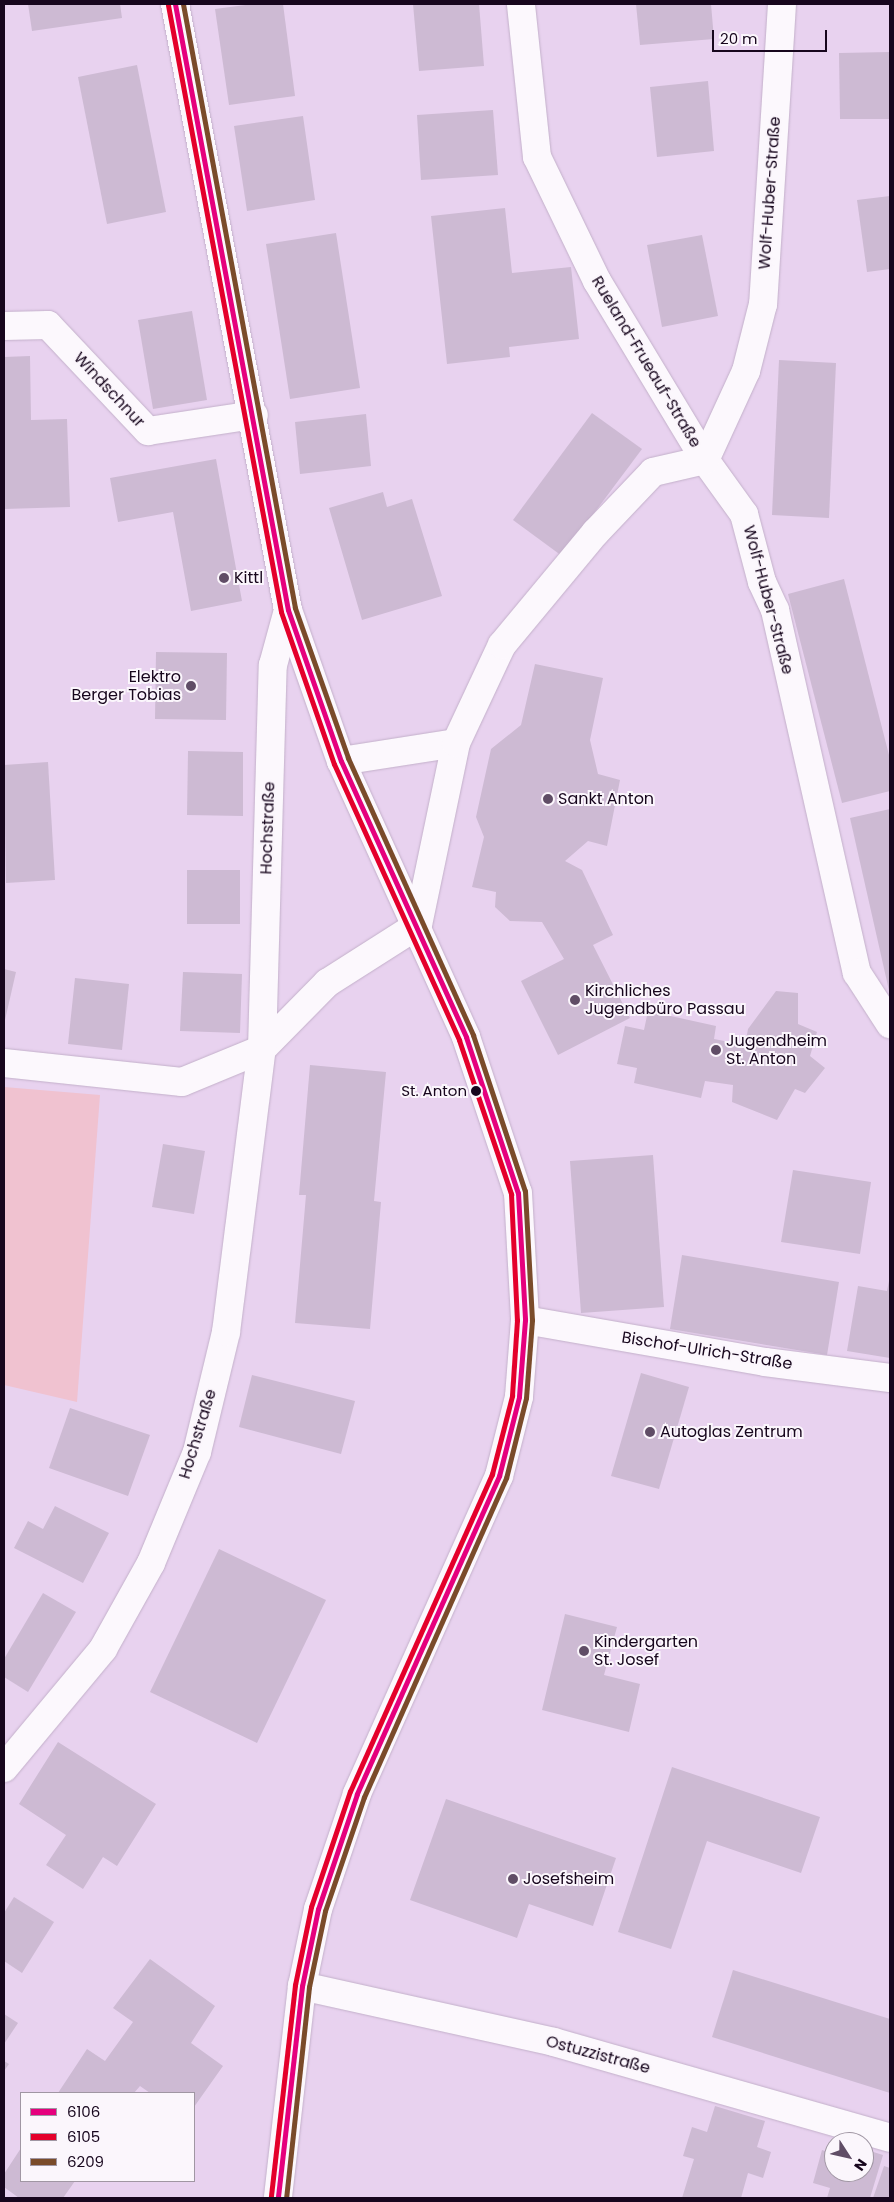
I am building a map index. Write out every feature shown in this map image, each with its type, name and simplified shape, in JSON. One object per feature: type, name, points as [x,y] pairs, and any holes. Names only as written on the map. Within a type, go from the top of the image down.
[{"type":"street","points":[[175,4],[194,122],[254,415],[288,610],[341,761],[418,924],[466,1037],[518,1193],[525,1320],[519,1397],[499,1476],[357,1794],[318,1909],[302,1986],[278,2198]]},
{"type":"street","name":"Rueland-Frueauf-Straße","points":[[418,924],[456,744],[502,645],[595,533],[653,472],[705,460],[597,281],[537,157],[521,4]]},
{"type":"street","name":"Wolf-Huber-Straße","points":[[782,4],[763,304],[746,371],[705,460],[744,514],[762,582],[774,610],[857,973],[890,1024]]},
{"type":"street","name":"Windschnur","points":[[4,326],[48,325],[148,431],[254,415]]},
{"type":"street","name":"Hochstraße","points":[[4,1768],[103,1648],[151,1563],[197,1452],[226,1332],[262,1049],[273,664],[288,610]]},
{"type":"street","points":[[341,761],[456,744]]},
{"type":"street","points":[[4,1063],[182,1082],[262,1049],[327,983],[418,924]]},
{"type":"street","name":"Bischof-Ulrich-Straße","points":[[525,1320],[765,1362],[890,1378]]},
{"type":"street","name":"Ostuzzistraße","points":[[302,1986],[554,2042],[890,2138]]},
{"type":"shaded area","points":[[4,1087],[100,1095],[77,1402],[4,1385]]},
{"type":"building","points":[[28,4],[120,4],[122,18],[32,31]]},
{"type":"building","points":[[253,4],[283,4],[295,96],[229,105],[215,9]]},
{"type":"building","points":[[413,4],[479,4],[484,66],[419,71]]},
{"type":"building","points":[[636,4],[711,4],[714,39],[640,45]]},
{"type":"building","points":[[890,52],[890,119],[840,119],[839,53]]},
{"type":"building","points":[[137,65],[166,212],[107,224],[78,77]]},
{"type":"building","points":[[708,81],[714,151],[657,157],[650,87]]},
{"type":"building","points":[[493,110],[498,175],[421,180],[417,115]]},
{"type":"building","points":[[303,116],[315,200],[247,211],[234,126]]},
{"type":"building","points":[[890,196],[890,269],[867,272],[857,200]]},
{"type":"building","points":[[505,208],[512,273],[571,267],[579,339],[509,347],[510,357],[447,364],[431,216]]},
{"type":"building","points":[[336,233],[360,388],[290,399],[266,244]]},
{"type":"building","points":[[702,235],[718,316],[662,327],[647,245]]},
{"type":"building","points":[[192,311],[207,400],[153,409],[138,320]]},
{"type":"building","points":[[30,356],[31,420],[67,419],[70,507],[4,509],[4,357]]},
{"type":"building","points":[[779,360],[836,363],[829,518],[772,515]]},
{"type":"building","points":[[592,413],[642,449],[562,556],[513,520]]},
{"type":"building","points":[[366,414],[371,466],[300,474],[295,422]]},
{"type":"building","points":[[216,459],[242,601],[191,611],[173,512],[118,522],[110,478]]},
{"type":"building","points":[[383,492],[387,507],[412,499],[442,596],[362,620],[329,508]]},
{"type":"building","points":[[844,579],[890,759],[890,791],[842,803],[788,594]]},
{"type":"building","name":"Elektro Berger Tobias","points":[[156,652],[227,653],[226,720],[155,719]]},
{"type":"building","name":"Sankt Anton","points":[[535,664],[603,678],[590,740],[598,774],[620,780],[607,846],[588,841],[565,861],[582,870],[613,935],[593,945],[630,1018],[558,1055],[521,981],[564,959],[542,922],[510,921],[495,907],[496,892],[472,887],[484,837],[476,817],[491,749],[521,725]]},
{"type":"building","points":[[188,751],[243,752],[243,816],[187,815]]},
{"type":"building","points":[[48,762],[55,880],[6,883],[4,765]]},
{"type":"building","points":[[890,809],[890,995],[850,818]]},
{"type":"building","points":[[187,870],[240,870],[240,924],[187,924]]},
{"type":"building","points":[[4,969],[16,972],[5,1020],[4,1020]]},
{"type":"building","points":[[183,972],[242,974],[240,1033],[180,1031]]},
{"type":"building","points":[[75,978],[129,984],[122,1050],[68,1044]]},
{"type":"building","name":"Jugendheim St. Anton","points":[[776,991],[798,993],[798,1024],[817,1032],[810,1056],[825,1068],[805,1093],[795,1089],[777,1120],[732,1102],[733,1085],[705,1081],[701,1098],[634,1083],[637,1068],[617,1064],[625,1026],[644,1030],[648,1011],[716,1026],[714,1039],[745,1045],[748,1029]]},
{"type":"building","points":[[310,1065],[386,1072],[374,1201],[381,1202],[370,1329],[295,1323],[306,1195],[299,1195]]},
{"type":"building","points":[[163,1144],[205,1151],[194,1214],[152,1207]]},
{"type":"building","points":[[653,1155],[664,1307],[581,1313],[570,1161]]},
{"type":"building","points":[[793,1170],[871,1182],[860,1254],[781,1242]]},
{"type":"building","points":[[682,1255],[839,1282],[827,1355],[670,1329]]},
{"type":"building","points":[[890,1276],[890,1358],[847,1351],[858,1286],[887,1291]]},
{"type":"building","name":"Autoglas Zentrum","points":[[641,1373],[689,1387],[659,1489],[611,1476]]},
{"type":"building","points":[[252,1375],[355,1401],[341,1454],[239,1427]]},
{"type":"building","points":[[70,1408],[150,1435],[128,1496],[49,1468]]},
{"type":"building","points":[[55,1506],[109,1533],[83,1583],[14,1548],[28,1521],[43,1529]]},
{"type":"building","points":[[219,1549],[326,1600],[257,1743],[150,1692]]},
{"type":"building","points":[[43,1593],[76,1612],[28,1692],[4,1677],[4,1659]]},
{"type":"building","name":"Kindergarten St. Josef","points":[[565,1614],[617,1627],[604,1675],[640,1684],[629,1732],[542,1710]]},
{"type":"building","points":[[58,1742],[156,1804],[117,1866],[103,1857],[83,1889],[46,1865],[66,1835],[19,1804]]},
{"type":"building","points":[[672,1767],[820,1817],[801,1873],[707,1841],[671,1949],[618,1932]]},
{"type":"building","name":"Josefsheim","points":[[446,1799],[616,1858],[593,1926],[529,1904],[517,1938],[410,1900]]},
{"type":"building","points":[[14,1897],[54,1922],[22,1973],[4,1961],[4,1913]]},
{"type":"building","points":[[150,1959],[215,2006],[191,2043],[223,2066],[195,2106],[195,2092],[149,2092],[140,2086],[135,2092],[59,2092],[87,2049],[105,2061],[133,2022],[113,2008]]},
{"type":"building","points":[[733,1970],[890,2019],[890,2093],[712,2037]]},
{"type":"building","points":[[4,2014],[18,2023],[4,2044]]},
{"type":"building","points":[[4,2061],[9,2064],[4,2071]]},
{"type":"building","points":[[715,2106],[765,2121],[757,2147],[771,2152],[763,2178],[748,2173],[741,2198],[682,2198],[694,2159],[683,2156],[692,2127],[707,2132]]},
{"type":"building","points":[[20,2150],[20,2182],[74,2182],[63,2198],[19,2198],[4,2187],[4,2174]]},
{"type":"building","points":[[822,2150],[824,2151],[824,2182],[874,2182],[874,2152],[883,2155],[870,2198],[827,2198],[830,2188],[813,2183]]},
{"type":"building","points":[[884,2166],[890,2168],[890,2198],[873,2198]]},
{"type":"transit line","name":"6106","points":[[175,4],[288,610],[341,761],[466,1037],[518,1193],[525,1320],[519,1397],[499,1476],[357,1794],[318,1909],[302,1986],[278,2198]]},
{"type":"transit line","name":"6209","points":[[183,4],[295,608],[348,758],[473,1035],[525,1191],[532,1320],[526,1398],[506,1478],[364,1797],[325,1911],[309,1987],[286,2198]]},
{"type":"transit line","name":"6105","points":[[168,5],[281,612],[334,764],[459,1040],[511,1194],[517,1320],[512,1396],[492,1474],[350,1791],[311,1907],[295,1985],[271,2197]]},
{"type":"place","name":"Kittl","points":[[224,578]]},
{"type":"place","name":"Elektro Berger Tobias","points":[[191,686]]},
{"type":"place","name":"Sankt Anton","points":[[548,799]]},
{"type":"place","name":"Kirchliches Jugendbüro Passau","points":[[575,1000]]},
{"type":"place","name":"Jugendheim St. Anton","points":[[716,1050]]},
{"type":"place","name":"St. Anton","points":[[476,1091]]},
{"type":"place","name":"Autoglas Zentrum","points":[[650,1432]]},
{"type":"place","name":"Kindergarten St. Josef","points":[[584,1651]]},
{"type":"place","name":"Josefsheim","points":[[513,1879]]}]
